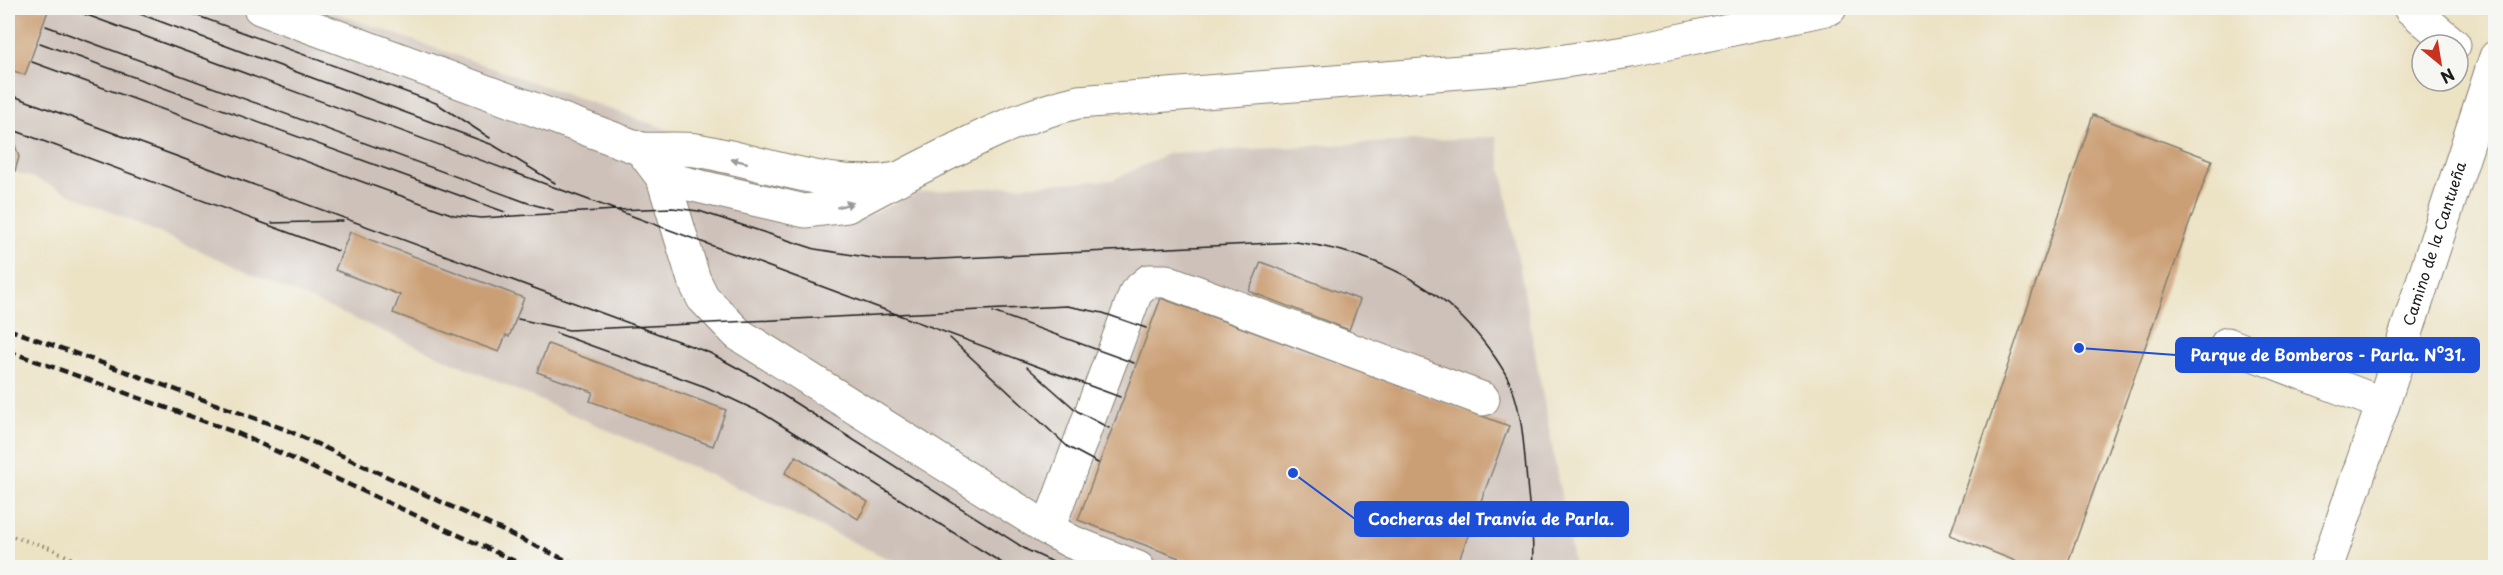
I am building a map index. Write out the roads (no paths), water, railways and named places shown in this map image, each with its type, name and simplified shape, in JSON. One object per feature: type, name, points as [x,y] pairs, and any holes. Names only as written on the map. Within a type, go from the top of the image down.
[{"type":"lane","points":[[260,8],[641,149],[694,150],[796,174],[850,182],[898,179]]},
{"type":"lane","points":[[663,178],[805,211],[847,206],[998,129],[1052,108],[1078,102],[1526,67],[1631,51],[1830,8]]},
{"type":"lane","points":[[2410,8],[2440,33]]},
{"type":"lane","points":[[2470,51],[2495,61]]},
{"type":"lane","name":"Camino de la Cantueña","points":[[2326,567],[2384,404],[2495,61]]},
{"type":"lane","points":[[641,149],[663,178],[694,280],[703,298],[738,334],[1048,529],[1072,542],[1138,567]]},
{"type":"lane","points":[[1048,529],[1136,292],[1149,281],[1166,281],[1483,399]]},
{"type":"lane","points":[[2227,344],[2384,404]]},
{"type":"tram line","points":[[68,8],[616,210],[672,208],[699,211],[815,249],[885,260],[918,260],[1296,242],[1324,247],[1377,263],[1402,274],[1447,304],[1486,345],[1507,376],[1519,410],[1532,535],[1532,568]]},
{"type":"tram line","points":[[124,8],[493,145],[555,183]]},
{"type":"tram line","points":[[176,8],[436,103],[490,138]]},
{"type":"tram line","points":[[46,26],[528,203],[553,210]]},
{"type":"tram line","points":[[40,43],[505,212]]},
{"type":"tram line","points":[[32,62],[454,215],[481,218],[616,210],[896,314],[1067,306],[1103,313],[1146,328]]},
{"type":"tram line","points":[[8,94],[710,353],[756,378],[1027,550],[1066,568]]},
{"type":"tram line","points":[[8,128],[338,251]]},
{"type":"tram line","points":[[272,223],[343,221]]},
{"type":"tram line","points":[[993,312],[1134,363]]},
{"type":"tram line","points":[[518,319],[569,330],[896,314],[1120,397]]},
{"type":"tram line","points":[[556,333],[706,387],[762,413],[1010,568]]},
{"type":"tram line","points":[[950,338],[1068,447],[1098,463]]},
{"type":"tram line","points":[[1027,367],[1077,411],[1109,428]]},
{"type":"railway","points":[[8,329],[287,430],[583,568]]},
{"type":"railway","points":[[8,351],[237,433],[530,568]]},
{"type":"place","name":"Parque de Bomberos - Parla. Nº31.","points":[[2079,348]]},
{"type":"place","name":"Cocheras del Tranvía de Parla.","points":[[1293,473]]}]
